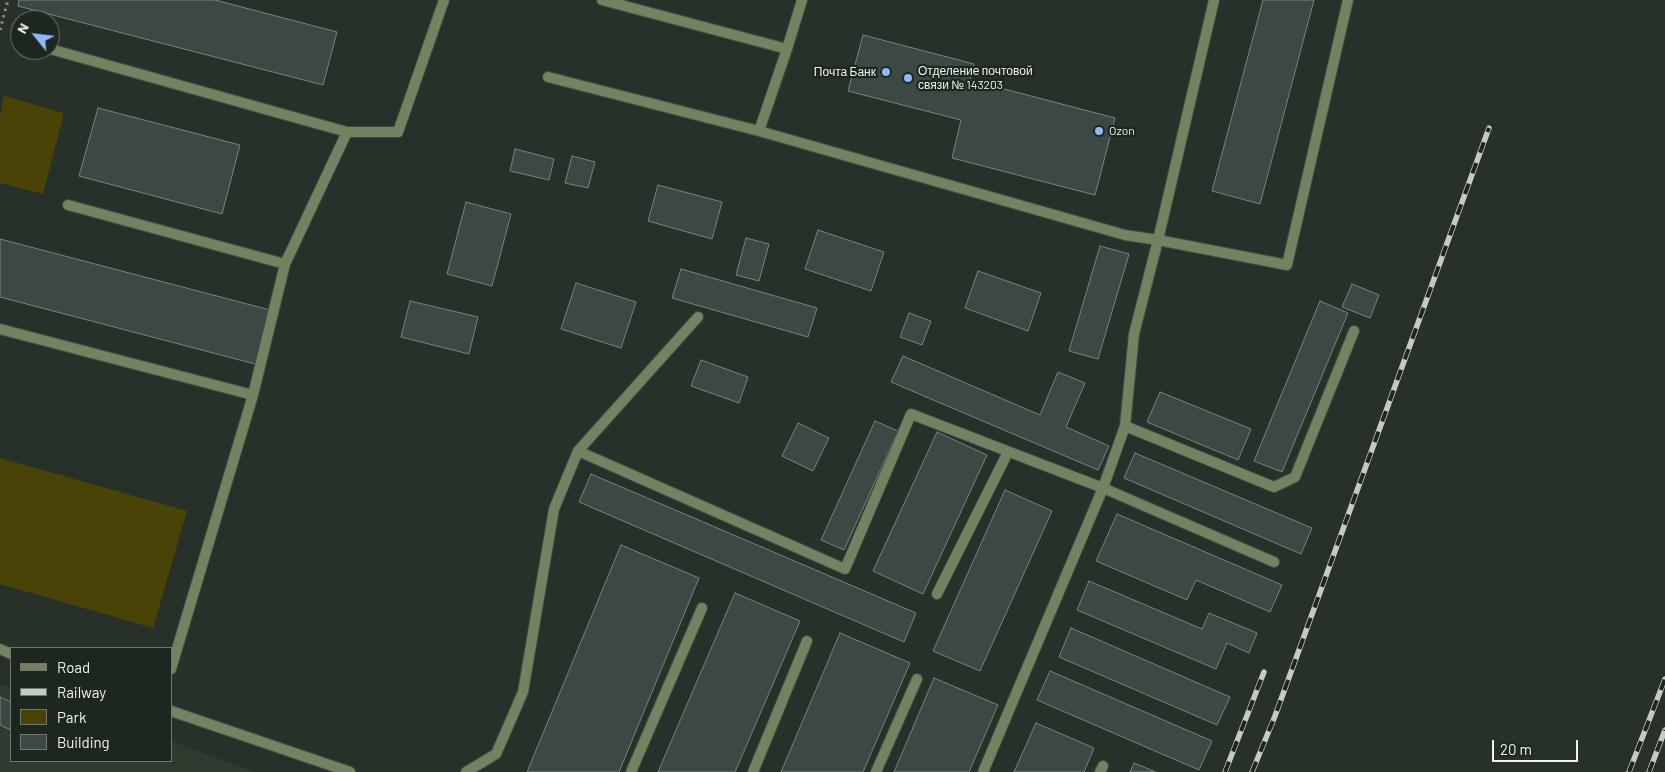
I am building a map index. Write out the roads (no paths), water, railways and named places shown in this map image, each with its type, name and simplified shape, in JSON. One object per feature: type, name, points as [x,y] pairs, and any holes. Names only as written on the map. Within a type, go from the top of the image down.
[{"type":"street","points":[[60,51],[348,132],[398,132],[444,0]]},
{"type":"street","points":[[602,0],[787,49]]},
{"type":"street","points":[[759,131],[802,0]]},
{"type":"street","points":[[983,772],[1103,488],[1125,426],[1134,334],[1214,0]]},
{"type":"street","points":[[548,76],[759,131],[1125,235],[1287,265],[1348,0]]},
{"type":"street","points":[[172,666],[253,395],[285,264],[348,132]]},
{"type":"street","points":[[68,205],[285,264]]},
{"type":"street","points":[[466,772],[496,754],[523,692],[554,509],[578,451],[698,317]]},
{"type":"street","points":[[0,329],[253,395]]},
{"type":"street","points":[[1125,426],[1274,487],[1295,477],[1354,331]]},
{"type":"street","points":[[578,451],[844,569],[911,414],[1103,488],[1274,562]]},
{"type":"street","points":[[938,594],[1008,452]]},
{"type":"street","points":[[632,772],[702,608]]},
{"type":"street","points":[[753,772],[807,641]]},
{"type":"street","points":[[876,772],[917,679]]},
{"type":"street","points":[[172,711],[350,772]]},
{"type":"railway","points":[[1252,772],[1275,716],[1489,128]]},
{"type":"railway","points":[[1225,772],[1264,672]]},
{"type":"railway","points":[[1629,772],[1665,679]]},
{"type":"railway","points":[[1649,772],[1665,730]]},
{"type":"place","name":"Почта Банк","points":[[886,72]]},
{"type":"place","name":"Отделение почтовой связи № 143203","points":[[908,78]]},
{"type":"place","name":"Ozon","points":[[1099,131]]}]
